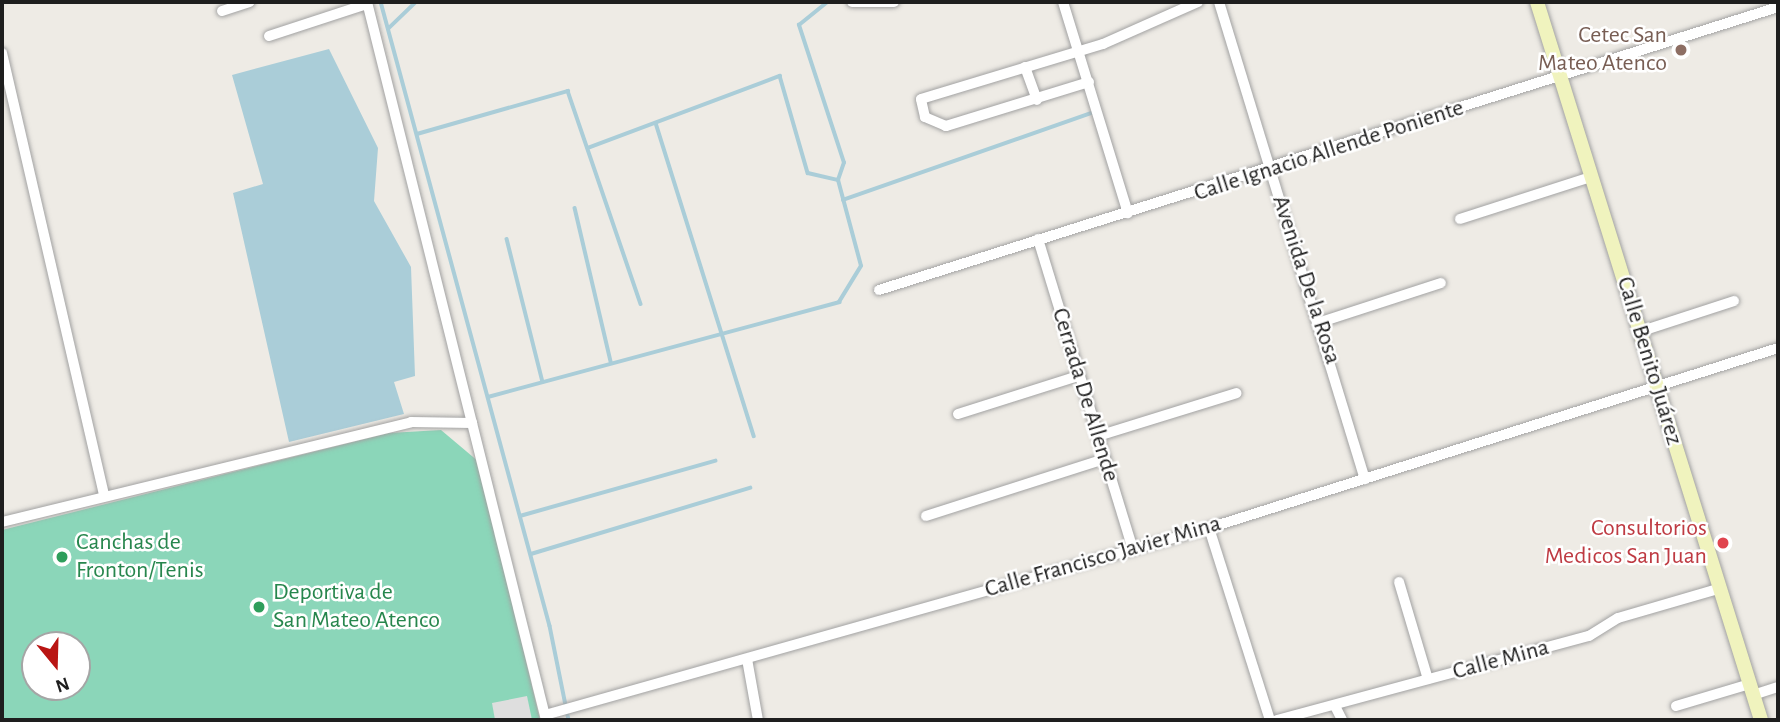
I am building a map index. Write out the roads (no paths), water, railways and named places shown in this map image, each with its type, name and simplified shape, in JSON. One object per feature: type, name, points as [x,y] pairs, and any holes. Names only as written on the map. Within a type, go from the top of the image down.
[{"type":"main road","name":"Calle Benito Juárez","points":[[1537,2],[1761,720]]},
{"type":"street","points":[[222,11],[250,2]]},
{"type":"street","points":[[852,2],[894,2]]},
{"type":"street","points":[[1063,2],[1128,213]]},
{"type":"street","points":[[1089,82],[946,126],[925,117],[921,99],[1079,51],[1198,2]]},
{"type":"street","name":"Avenida De la Rosa","points":[[1219,2],[1321,322],[1365,480]]},
{"type":"street","points":[[268,36],[367,3],[546,717]]},
{"type":"street","name":"Calle Ignacio Allende Poniente","points":[[879,290],[1038,239],[1271,171],[1778,7]]},
{"type":"street","points":[[2,52],[104,495]]},
{"type":"street","points":[[1025,67],[1037,100]]},
{"type":"street","points":[[1460,219],[1591,177]]},
{"type":"street","name":"Cerrada De Allende","points":[[1038,239],[1133,550]]},
{"type":"street","points":[[1321,322],[1441,283]]},
{"type":"street","points":[[1639,332],[1734,301]]},
{"type":"street","name":"Calle Francisco Javier Mina","points":[[546,717],[557,711],[1209,528],[1778,348]]},
{"type":"street","points":[[958,414],[1078,376]]},
{"type":"street","points":[[1098,436],[1237,393]]},
{"type":"street","points":[[2,522],[411,422],[472,423]]},
{"type":"street","points":[[926,516],[1105,460]]},
{"type":"street","points":[[1209,528],[1270,720]]},
{"type":"street","points":[[1399,582],[1428,679]]},
{"type":"street","name":"Calle Mina","points":[[1277,720],[1589,636],[1618,618],[1721,588]]},
{"type":"street","points":[[747,659],[758,720]]},
{"type":"street","points":[[1676,706],[1751,689],[1778,687]]},
{"type":"street","points":[[1335,706],[1342,720]]},
{"type":"water","points":[[329,49],[378,148],[374,201],[411,267],[415,376],[394,382],[404,414],[289,442],[233,193],[263,184],[232,75]]},
{"type":"waterway","points":[[381,2],[550,626],[569,720]]},
{"type":"waterway","points":[[389,28],[416,2]]},
{"type":"waterway","points":[[488,397],[839,302],[861,266],[838,180],[844,163],[799,25],[827,2]]},
{"type":"waterway","points":[[588,148],[780,76],[808,173],[838,180]]},
{"type":"waterway","points":[[417,134],[568,91],[641,304]]},
{"type":"waterway","points":[[843,200],[1091,113]]},
{"type":"waterway","points":[[656,123],[754,436]]},
{"type":"waterway","points":[[575,208],[611,362]]},
{"type":"waterway","points":[[507,239],[543,382]]},
{"type":"waterway","points":[[520,516],[715,461]]},
{"type":"waterway","points":[[531,554],[750,488]]},
{"type":"place","name":"Cetec San Mateo Atenco","points":[[1681,50]]},
{"type":"place","name":"Consultorios Medicos San Juan","points":[[1723,543]]},
{"type":"place","name":"Canchas de Fronton/Tenis","points":[[62,557]]},
{"type":"place","name":"Deportiva de San Mateo Atenco","points":[[259,607]]}]
